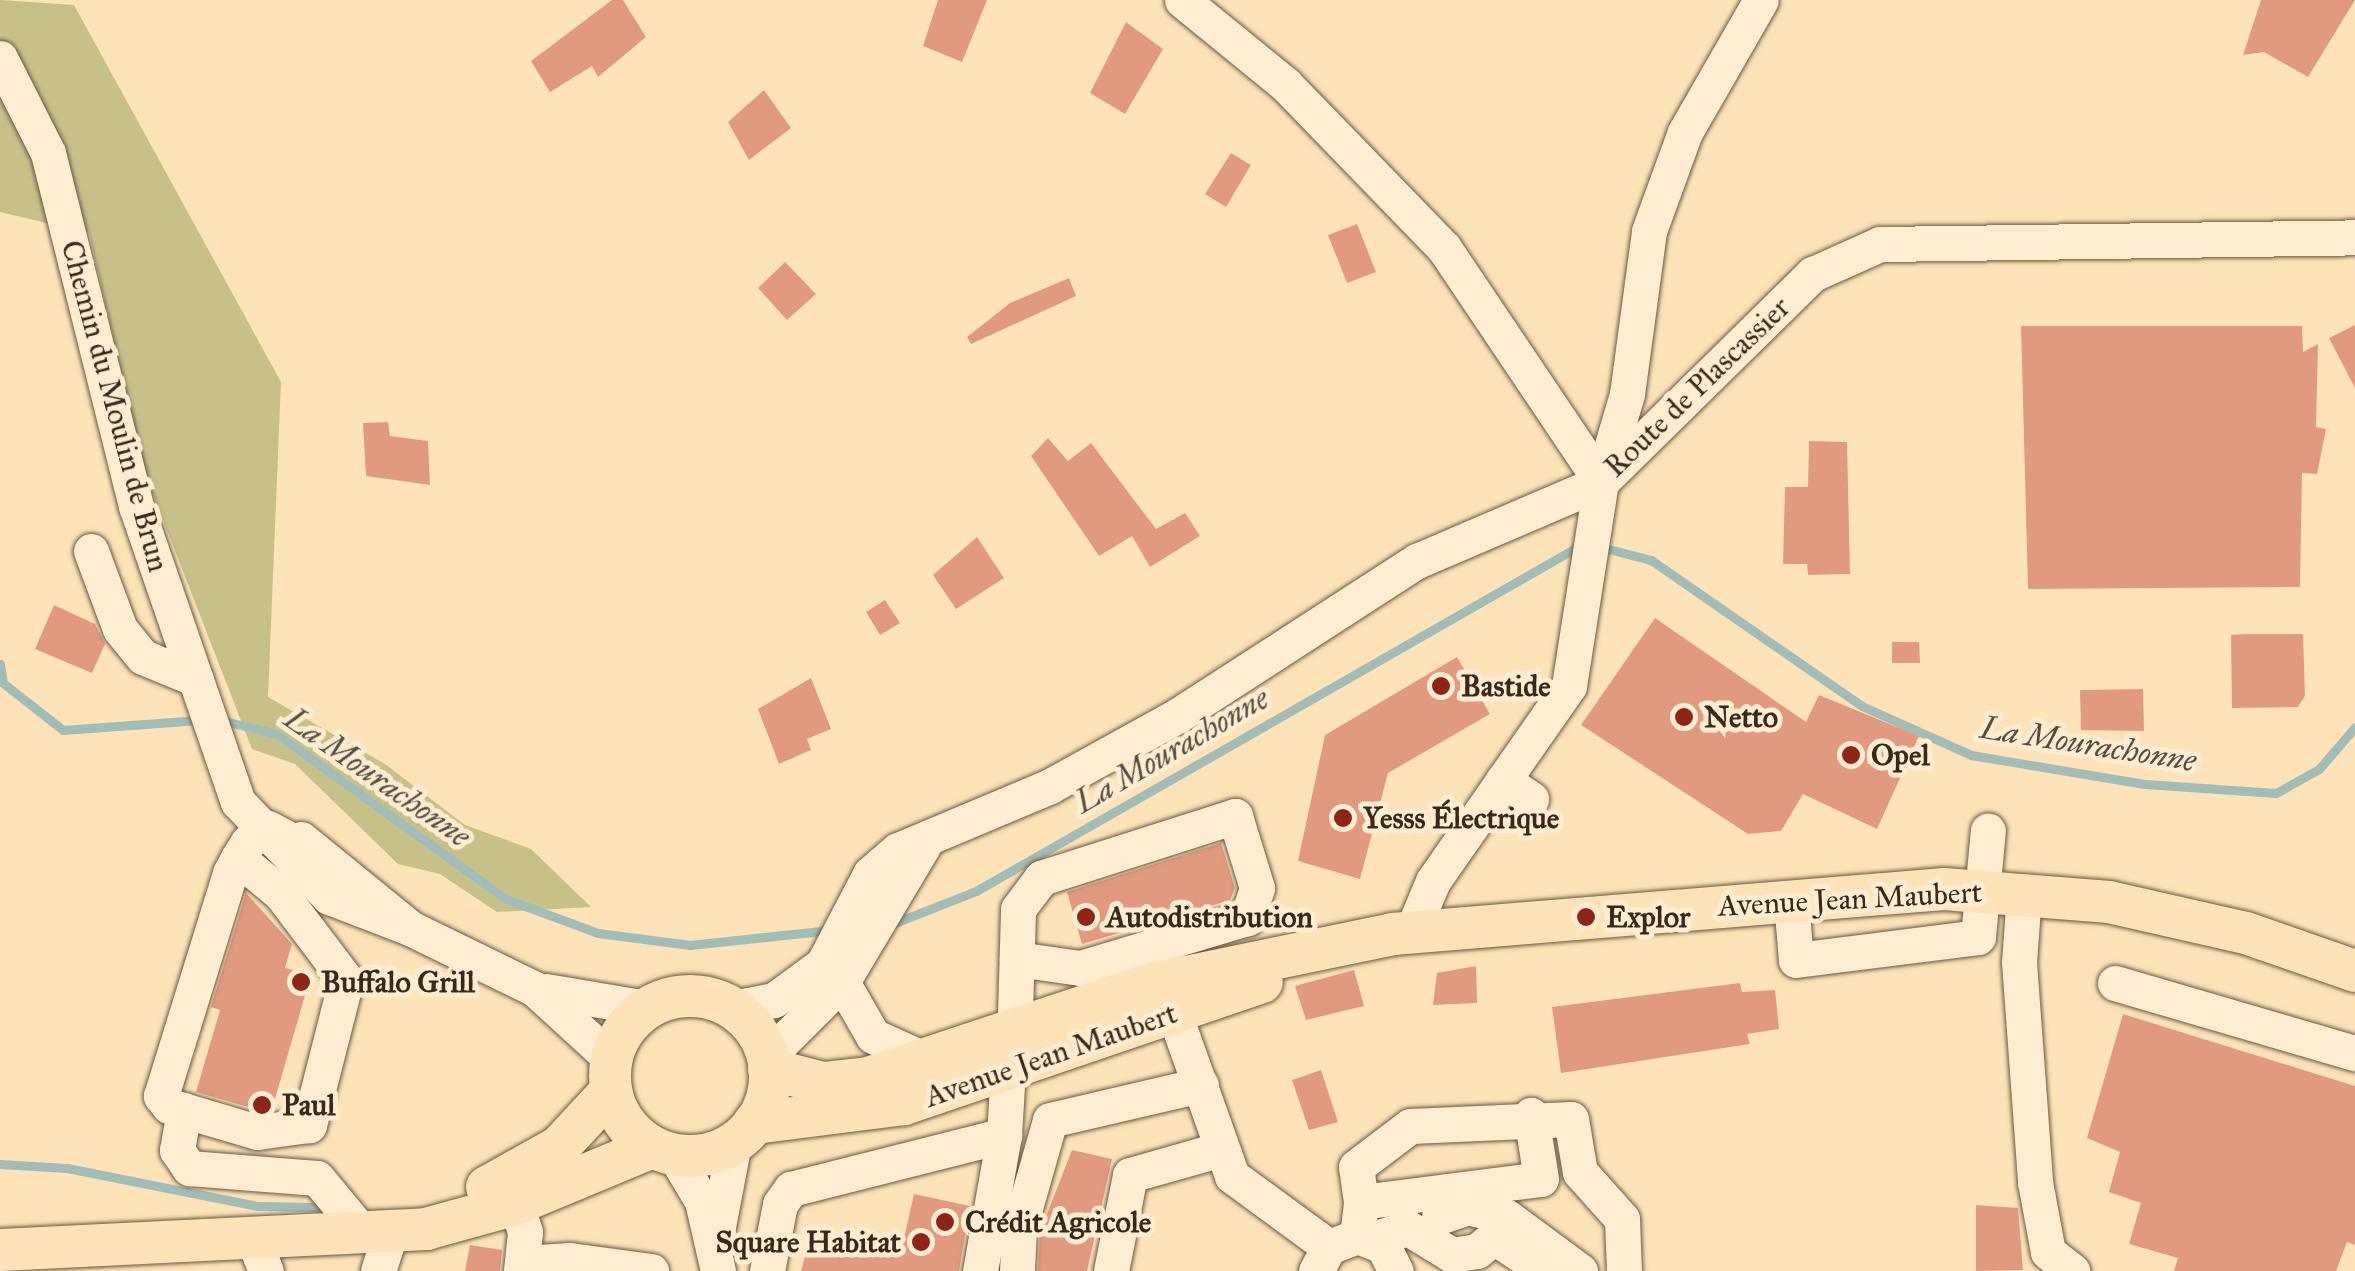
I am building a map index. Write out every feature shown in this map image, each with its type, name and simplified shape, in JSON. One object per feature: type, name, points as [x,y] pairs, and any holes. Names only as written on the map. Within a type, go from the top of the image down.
[{"type":"main road","name":"Avenue Jean Maubert","points":[[744,1133],[904,1104],[1009,1045],[1146,985],[1412,931],[1792,902],[2006,892],[2174,915],[2355,970]]},
{"type":"main road","name":"Avenue Jean Maubert","points":[[768,1062],[823,1083],[922,1058],[1174,1013],[1337,947]]},
{"type":"main road","points":[[0,1250],[259,1253],[370,1225],[513,1176],[559,1147],[611,1075],[647,1008],[699,996],[733,1008],[768,1062],[744,1133],[663,1150],[516,1204],[370,1225]]},
{"type":"main road","points":[[611,1075],[625,1124],[663,1150]]},
{"type":"street","points":[[1182,0],[1285,84],[1444,248],[1602,482]]},
{"type":"street","points":[[1412,931],[1432,880],[1517,790],[1569,686],[1602,482],[1627,394],[1649,231],[1685,132],[1761,0]]},
{"type":"street","name":"Chemin du Moulin de Brun","points":[[0,58],[48,153],[136,506],[222,750],[249,845],[330,898],[410,928],[535,989],[647,1008]]},
{"type":"street","name":"Route de Plascassier","points":[[768,1062],[843,964],[898,850],[1050,786],[1177,716],[1418,562],[1602,482],[1813,274],[1880,244],[2355,237]]},
{"type":"street","points":[[91,551],[120,629],[143,657],[200,690]]},
{"type":"street","name":"Chemin du Moulin de Brun","points":[[222,750],[315,852],[410,928]]},
{"type":"street","points":[[980,1271],[1004,1135],[1018,960],[1018,909],[1042,878],[1235,816],[1258,888],[1248,918],[1080,968],[1018,960]]},
{"type":"street","points":[[1988,830],[2006,892],[2020,999],[2035,1182],[2048,1252],[2072,1271]]},
{"type":"street","points":[[249,845],[315,852]]},
{"type":"street","points":[[249,845],[346,980],[309,1125],[257,1132],[184,1110],[161,1096],[249,845]]},
{"type":"street","points":[[1792,902],[1796,960],[1978,937],[2006,892]]},
{"type":"street","points":[[843,964],[873,1036],[922,1058]]},
{"type":"street","name":"Route de Plascassier","points":[[733,1008],[798,987],[843,964]]},
{"type":"street","points":[[2116,983],[2355,1053]]},
{"type":"street","name":"Chemin du Moulin de Brun","points":[[535,989],[611,1075]]},
{"type":"street","points":[[1174,1013],[1201,1085],[1218,1150],[1246,1188],[1347,1239],[1396,1271]]},
{"type":"street","points":[[1017,1271],[1042,1131],[1074,1112],[1201,1085]]},
{"type":"street","points":[[184,1110],[177,1150],[189,1168],[318,1178],[370,1225],[378,1271]]},
{"type":"street","points":[[1347,1239],[1541,1179],[1531,1115]]},
{"type":"street","points":[[1347,1239],[1356,1167],[1410,1126],[1531,1115],[1571,1120],[1580,1172],[1622,1219],[1624,1271]]},
{"type":"street","points":[[716,1257],[744,1133]]},
{"type":"street","points":[[767,1271],[780,1204],[791,1188],[1004,1135]]},
{"type":"street","points":[[663,1150],[702,1201],[716,1257]]},
{"type":"street","points":[[1091,1271],[1112,1185],[1218,1150]]},
{"type":"street","points":[[1111,1271],[1130,1176]]},
{"type":"street","points":[[516,1204],[522,1267],[570,1260],[651,1271]]},
{"type":"street","points":[[1347,1239],[1408,1228],[1468,1207],[1507,1216],[1580,1271]]},
{"type":"street","points":[[1408,1228],[1452,1255],[1484,1261],[1494,1237],[1545,1271]]},
{"type":"shaded area","points":[[0,0],[74,5],[281,382],[268,697],[385,764],[465,825],[531,849],[591,907],[497,912],[440,874],[398,864],[295,764],[252,749],[146,476],[89,233],[0,212]]},
{"type":"building","points":[[612,0],[623,0],[646,37],[598,77],[592,66],[550,92],[531,61]]},
{"type":"building","points":[[938,0],[987,0],[962,62],[923,46]]},
{"type":"building","points":[[2261,0],[2355,0],[2308,77],[2264,52],[2243,55]]},
{"type":"building","points":[[1126,22],[1163,49],[1125,114],[1090,93]]},
{"type":"building","points":[[764,90],[791,128],[749,160],[728,122]]},
{"type":"building","points":[[1231,153],[1251,165],[1226,207],[1205,194]]},
{"type":"building","points":[[1357,224],[1376,272],[1347,283],[1328,235]]},
{"type":"building","points":[[785,262],[816,294],[787,320],[758,288]]},
{"type":"building","points":[[1069,278],[1076,296],[971,344],[967,337],[1010,303]]},
{"type":"building","points":[[2355,325],[2355,388],[2329,338]]},
{"type":"building","points":[[2021,326],[2302,326],[2303,352],[2318,344],[2316,427],[2326,429],[2317,474],[2302,473],[2300,587],[2028,589]]},
{"type":"building","points":[[388,422],[390,436],[428,441],[430,485],[366,476],[363,423]]},
{"type":"building","points":[[1048,438],[1068,461],[1091,443],[1156,529],[1185,513],[1200,536],[1150,567],[1132,536],[1099,556],[1031,456]]},
{"type":"building","points":[[1809,441],[1847,442],[1850,574],[1808,575],[1807,564],[1783,564],[1785,487],[1808,487]]},
{"type":"building","points":[[977,537],[1004,578],[956,609],[933,575]]},
{"type":"building","points":[[885,600],[900,623],[880,635],[866,612]]},
{"type":"building","points":[[54,605],[95,624],[105,644],[92,673],[35,649]]},
{"type":"building","points":[[1655,618],[1806,722],[1819,695],[1919,736],[1877,829],[1803,794],[1781,831],[1748,834],[1581,725]]},
{"type":"building","points":[[2303,634],[2305,696],[2298,707],[2232,708],[2231,635]]},
{"type":"building","points":[[1892,642],[1919,642],[1920,663],[1892,663]]},
{"type":"building","points":[[1457,657],[1490,714],[1388,773],[1360,879],[1298,861],[1325,735]]},
{"type":"building","points":[[811,678],[831,729],[807,739],[811,750],[779,764],[758,709]]},
{"type":"building","points":[[2143,689],[2144,731],[2081,730],[2080,690]]},
{"type":"building","points":[[1221,843],[1235,888],[1230,900],[1082,944],[1067,892]]},
{"type":"building","points":[[246,893],[292,944],[285,968],[311,975],[272,1109],[259,1110],[196,1092],[220,1010],[211,1007]]},
{"type":"building","points":[[1476,966],[1477,1003],[1433,1005],[1437,973]]},
{"type":"building","points":[[1354,970],[1364,1006],[1306,1020],[1295,986]]},
{"type":"building","points":[[1740,983],[1742,992],[1775,990],[1779,1029],[1747,1034],[1750,1044],[1561,1073],[1552,1007]]},
{"type":"building","points":[[2123,1014],[2355,1086],[2355,1245],[2347,1242],[2336,1271],[2174,1271],[2178,1258],[2129,1244],[2141,1203],[2109,1192],[2120,1152],[2087,1138]]},
{"type":"building","points":[[1321,1070],[1338,1122],[1309,1130],[1292,1080]]},
{"type":"building","points":[[1072,1150],[1112,1159],[1087,1271],[1038,1271],[1040,1232]]},
{"type":"building","points":[[914,1194],[970,1206],[959,1271],[801,1271],[813,1228],[902,1247]]},
{"type":"building","points":[[1976,1205],[2018,1208],[2023,1270],[1976,1271]]},
{"type":"building","points":[[470,1245],[502,1250],[500,1271],[465,1271]]},
{"type":"waterway","name":"La Mourachonne","points":[[887,926],[976,891],[1581,545]]},
{"type":"waterway","name":"La Mourachonne","points":[[1597,546],[1651,560],[1862,706],[1971,755],[2145,784],[2276,793],[2319,769],[2355,727]]},
{"type":"waterway","name":"La Mourachonne","points":[[0,664],[3,683],[63,730],[200,720]]},
{"type":"waterway","name":"La Mourachonne","points":[[220,720],[277,734],[506,899],[598,933],[690,945],[831,930]]},
{"type":"waterway","points":[[0,1164],[67,1168],[258,1206],[316,1207]]},
{"type":"place","name":"Bastide","points":[[1441,686]]},
{"type":"place","name":"Netto","points":[[1684,717]]},
{"type":"place","name":"Opel","points":[[1851,755]]},
{"type":"place","name":"Yesss Électrique","points":[[1343,818]]},
{"type":"place","name":"Autodistribution","points":[[1086,917]]},
{"type":"place","name":"Explor","points":[[1586,917]]},
{"type":"place","name":"Buffalo Grill","points":[[301,982]]},
{"type":"place","name":"Paul","points":[[262,1105]]},
{"type":"place","name":"Crédit Agricole","points":[[945,1222]]},
{"type":"place","name":"Square Habitat","points":[[921,1242]]}]
